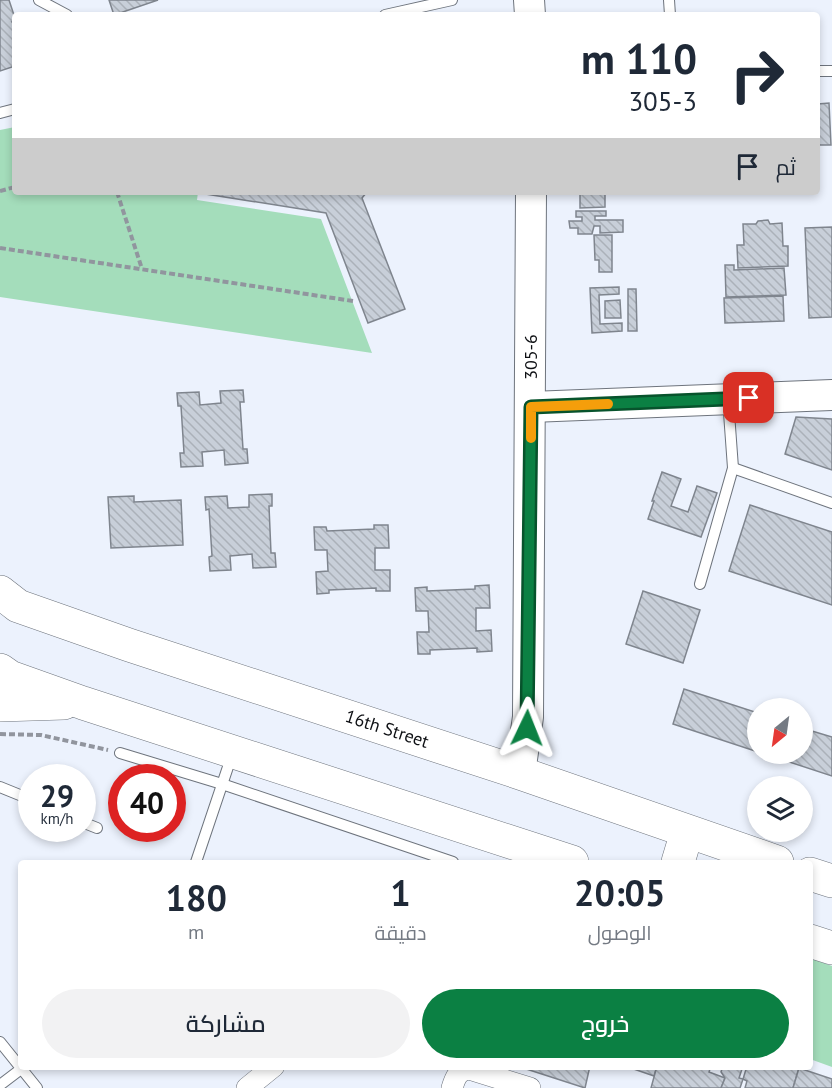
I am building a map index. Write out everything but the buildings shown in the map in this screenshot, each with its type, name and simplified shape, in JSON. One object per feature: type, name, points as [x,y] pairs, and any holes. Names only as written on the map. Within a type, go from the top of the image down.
[{"type":"main road","name":"16th Street","points":[[0,592],[18,606],[129,645],[520,773],[771,860]]},
{"type":"main road","points":[[0,670],[10,677],[83,703],[233,752],[528,856],[557,860]]},
{"type":"main road","points":[[0,705],[83,703]]},
{"type":"main road","points":[[679,860],[687,832]]},
{"type":"main road","points":[[813,875],[832,881]]},
{"type":"main road","points":[[813,941],[832,948]]},
{"type":"street","name":"305-6","points":[[520,773],[528,717],[531,195]]},
{"type":"street","points":[[531,407],[832,394]]},
{"type":"street","points":[[247,1088],[269,1070]]},
{"type":"street","points":[[452,1088],[456,1075],[464,1070]]},
{"type":"street","points":[[473,1070],[517,1086]]},
{"type":"lane","points":[[39,0],[61,12]]},
{"type":"lane","points":[[410,12],[452,0]]},
{"type":"lane","points":[[700,584],[733,468],[728,399]]},
{"type":"lane","points":[[733,468],[832,503]]},
{"type":"lane","points":[[197,860],[233,752]]},
{"type":"lane","points":[[120,753],[222,784],[447,860]]},
{"type":"lane","points":[[0,787],[18,794]]},
{"type":"lane","points":[[0,1042],[18,1062]]},
{"type":"lane","points":[[0,1085],[19,1070]]},
{"type":"lane","points":[[25,1070],[37,1088]]},
{"type":"path","points":[[118,195],[142,269]]},
{"type":"path","points":[[0,248],[353,301]]},
{"type":"path","points":[[0,734],[41,735],[120,753]]},
{"type":"green space","points":[[12,128],[12,195],[198,195],[197,200],[321,219],[372,353],[0,297],[0,130]]},
{"type":"green space","points":[[813,959],[832,966],[832,1067],[813,1060]]},
{"type":"slow traffic","points":[[531,438],[531,407],[608,404]]},
{"type":"route","points":[[527,728],[531,407],[749,398]]}]
